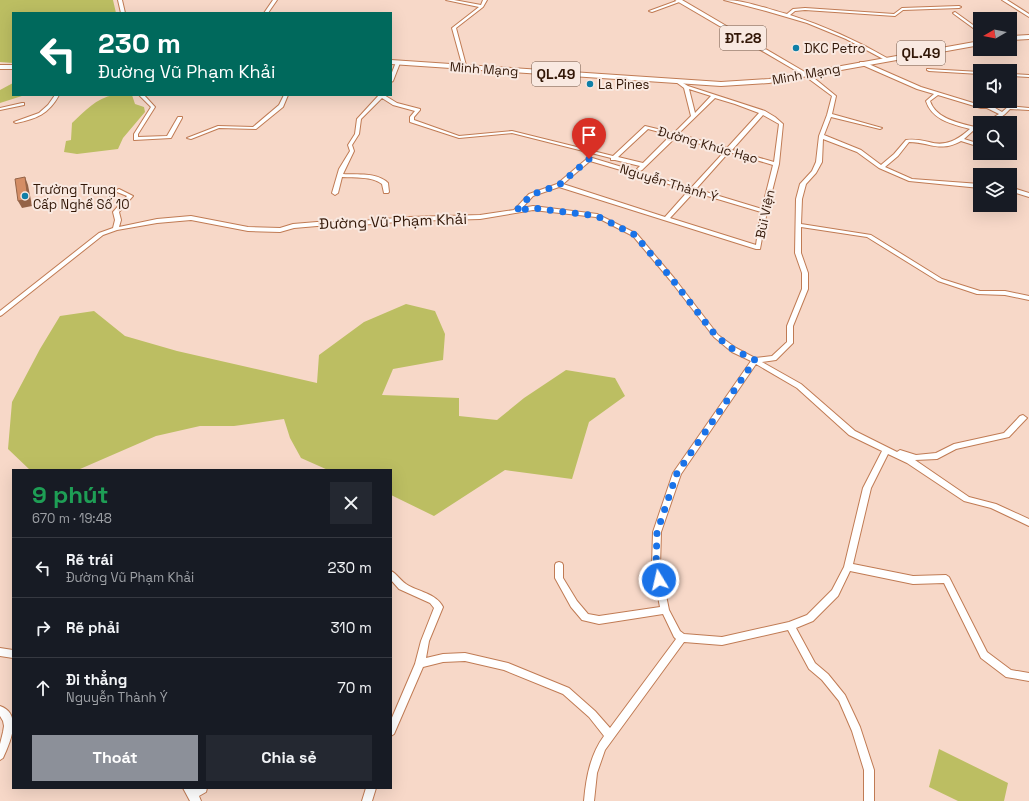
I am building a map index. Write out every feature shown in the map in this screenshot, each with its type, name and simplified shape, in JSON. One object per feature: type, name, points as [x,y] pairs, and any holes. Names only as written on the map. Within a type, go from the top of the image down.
[{"type":"highway","points":[[1017,38],[1029,37]]},
{"type":"highway","name":"QL.49","points":[[862,63],[973,44]]},
{"type":"highway","name":"Minh Mạng","points":[[394,63],[721,84],[748,83],[807,75],[862,63]]},
{"type":"highway","points":[[0,67],[12,67]]},
{"type":"main road","name":"ĐT.28","points":[[679,0],[807,75]]},
{"type":"main road","name":"ĐT.28","points":[[688,0],[815,73]]},
{"type":"main road","points":[[704,15],[712,13]]},
{"type":"street","points":[[120,0],[123,12]]},
{"type":"street","points":[[267,12],[275,0]]},
{"type":"street","points":[[448,0],[482,6]]},
{"type":"street","points":[[465,68],[454,28],[482,6],[485,0]]},
{"type":"street","points":[[651,11],[679,0]]},
{"type":"street","points":[[726,0],[788,15],[836,33],[885,59]]},
{"type":"street","points":[[788,15],[794,10],[805,9],[895,14],[902,9],[959,8],[951,0]]},
{"type":"street","points":[[1004,0],[1029,16]]},
{"type":"street","points":[[954,13],[973,27]]},
{"type":"street","points":[[392,75],[394,63]]},
{"type":"street","points":[[862,63],[919,88],[983,108],[988,106],[1003,114]]},
{"type":"street","points":[[929,70],[973,73]]},
{"type":"street","points":[[807,75],[834,96],[829,116],[821,136],[819,162],[814,172],[803,184],[801,191],[798,225],[798,253],[805,273],[805,289],[790,326],[790,343],[774,358],[755,360],[677,473],[657,532],[656,566],[665,610],[677,634],[682,638],[722,641],[790,626],[810,618],[835,592],[848,567],[868,488],[886,451]]},
{"type":"street","points":[[1017,75],[1029,76]]},
{"type":"street","name":"Bùi Viện","points":[[559,185],[758,248],[764,211],[776,164],[782,124],[776,118],[763,112],[713,97],[686,87],[678,81]]},
{"type":"street","points":[[686,87],[693,116]]},
{"type":"street","points":[[881,167],[896,155],[908,141],[918,141],[944,147],[962,140],[973,128],[947,120],[935,112],[928,101],[937,94]]},
{"type":"street","points":[[16,122],[32,118],[43,112],[56,96]]},
{"type":"street","points":[[142,96],[152,106],[136,134],[136,138],[169,137],[180,118]]},
{"type":"street","points":[[189,138],[218,127],[254,128],[281,106],[286,96]]},
{"type":"street","points":[[335,192],[340,175],[352,151],[350,145],[357,134],[359,119],[371,109],[380,96]]},
{"type":"street","points":[[383,96],[395,104],[418,110],[412,117],[412,121],[459,137],[512,132],[643,165]]},
{"type":"street","points":[[636,173],[713,97]]},
{"type":"street","points":[[0,110],[22,104]]},
{"type":"street","points":[[999,116],[1009,108],[1029,109]]},
{"type":"street","points":[[666,219],[763,112]]},
{"type":"street","points":[[829,116],[880,128]]},
{"type":"street","name":"Đường Khúc Hạo","points":[[607,165],[647,127],[776,164]]},
{"type":"street","points":[[821,136],[859,151],[881,167],[911,180],[973,185]]},
{"type":"street","points":[[962,140],[973,144]]},
{"type":"street","name":"Nguyễn Thành Ý","points":[[559,185],[589,159],[764,211]]},
{"type":"street","points":[[340,175],[377,178],[385,183],[386,192]]},
{"type":"street","points":[[516,211],[531,195],[559,185]]},
{"type":"street","points":[[116,228],[118,220],[116,212],[130,196],[120,191]]},
{"type":"street","points":[[1017,191],[1029,195]]},
{"type":"street","name":"Đường Vũ Phạm Khải","points":[[0,314],[101,234],[116,228],[157,221],[191,218],[248,229],[280,230],[305,225],[348,224],[409,219],[450,220],[480,217],[533,208],[597,216],[635,235],[672,279],[716,336],[734,350],[755,360],[799,386],[852,433],[886,451]]},
{"type":"street","points":[[798,225],[869,236],[940,280],[979,293],[1005,293],[1029,298]]},
{"type":"street","points":[[886,451],[916,458],[937,456],[966,444],[985,442],[1006,435],[1023,418]]},
{"type":"street","points":[[886,451],[910,461],[967,499],[993,506],[1029,523]]},
{"type":"street","points":[[559,565],[559,578],[574,604],[585,617],[599,620],[665,610]]},
{"type":"street","points":[[848,567],[913,580],[946,579],[984,655],[1009,674],[1029,677]]},
{"type":"street","points":[[392,576],[402,586],[433,600],[439,607],[425,641],[420,664],[392,729]]},
{"type":"street","points":[[790,626],[812,666],[825,677],[842,698],[857,730],[869,770],[869,801]]},
{"type":"street","points":[[589,801],[594,762],[602,747],[682,638]]},
{"type":"street","points":[[420,664],[443,658],[465,657],[505,666],[566,691],[592,714],[611,736]]},
{"type":"street","points":[[0,710],[5,713],[9,724],[6,742],[0,755]]},
{"type":"street","points":[[367,801],[371,789]]},
{"type":"shaded area","points":[[0,0],[113,0],[116,12],[12,12],[12,63],[0,62]]},
{"type":"shaded area","points":[[12,84],[12,96],[22,96],[0,103],[0,90]]},
{"type":"shaded area","points":[[132,96],[135,104],[144,107],[145,112],[123,138],[118,149],[77,154],[64,152],[66,141],[71,140],[72,123],[96,102],[108,97]]},
{"type":"shaded area","points":[[406,304],[435,311],[445,334],[443,360],[393,369],[382,395],[459,398],[459,416],[497,420],[524,398],[566,370],[615,378],[625,396],[589,422],[572,479],[505,470],[434,516],[392,495],[392,469],[326,469],[301,458],[290,438],[284,419],[234,426],[200,426],[156,436],[80,469],[29,469],[8,449],[12,402],[40,349],[60,316],[94,311],[125,336],[177,351],[317,383],[319,355],[364,322]]},
{"type":"shaded area","points":[[939,749],[1008,783],[1004,801],[958,801],[929,787]]},
{"type":"building","points":[[25,177],[28,199],[18,201],[15,179]]},
{"type":"place","name":"DKC Petro","points":[[796,48]]},
{"type":"place","name":"La Pines","points":[[590,84]]},
{"type":"place","name":"Trường Trung Cấp Nghề Số 10","points":[[25,196]]},
{"type":"route","points":[[589,159],[559,185],[531,195],[516,211],[533,208],[597,216],[635,235],[672,279],[716,336],[734,350],[755,360],[677,473],[657,532],[656,566],[659,580]]}]
